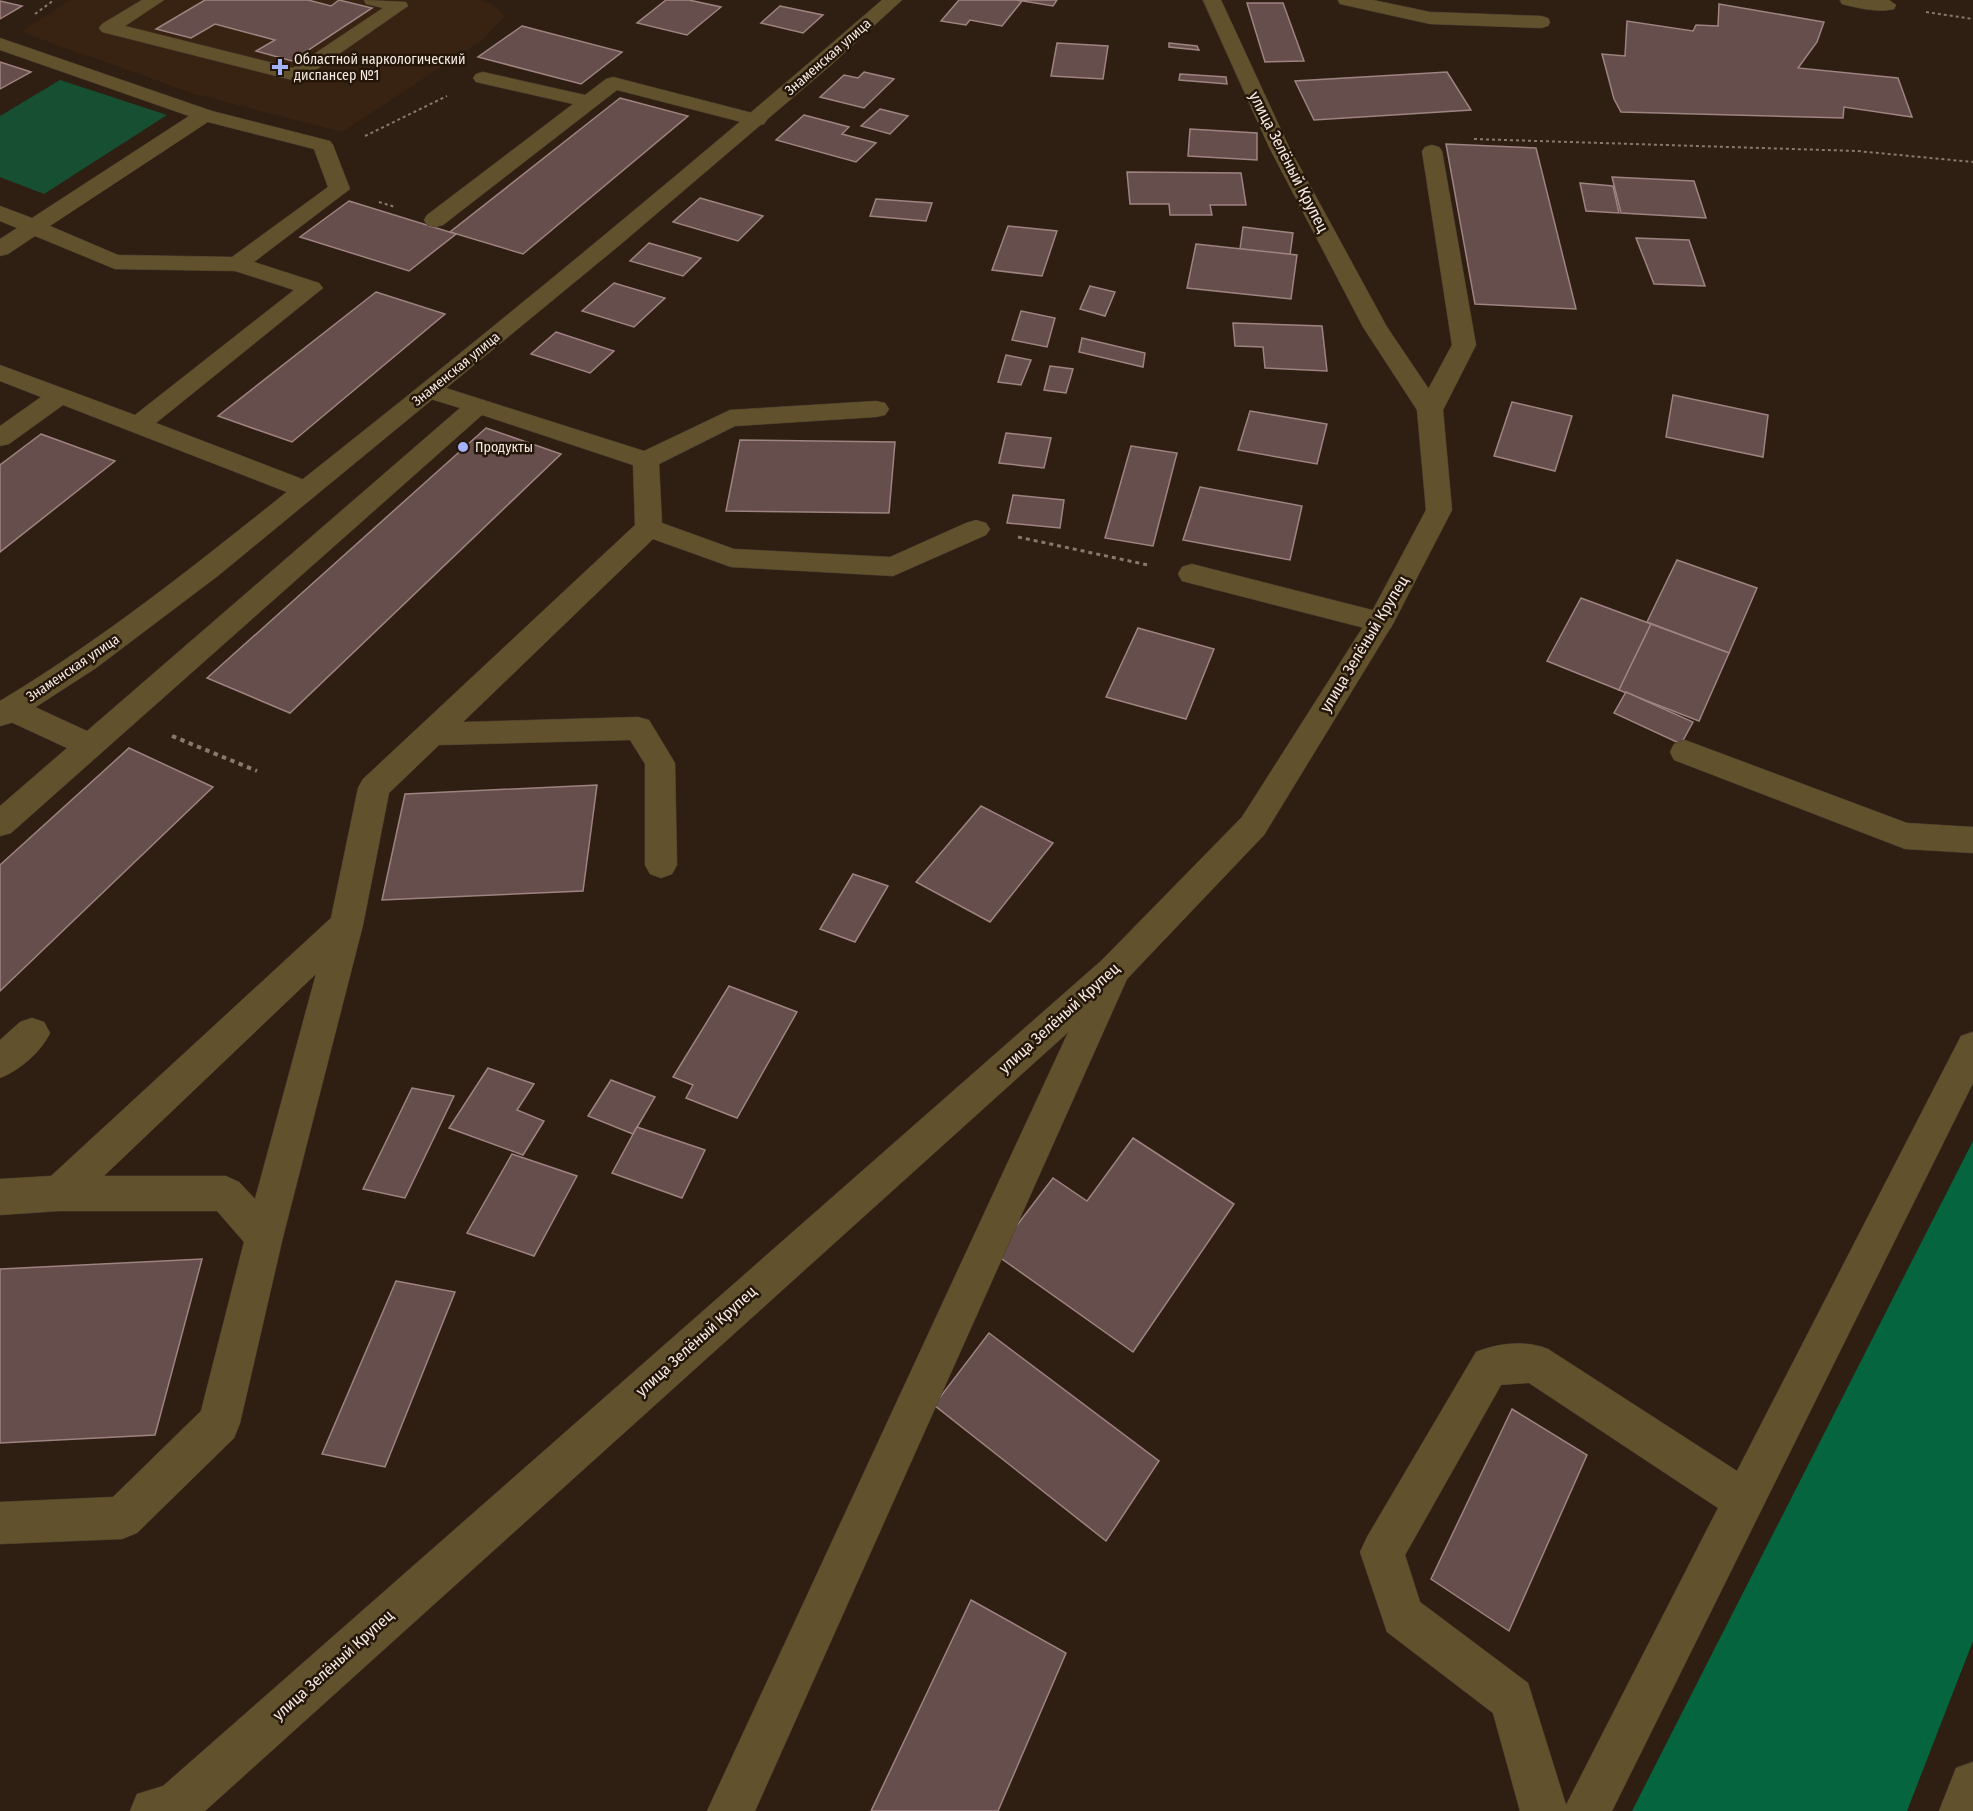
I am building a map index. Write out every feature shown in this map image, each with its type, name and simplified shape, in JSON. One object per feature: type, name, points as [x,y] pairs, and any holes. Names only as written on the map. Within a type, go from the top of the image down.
[{"type":"street","points":[[154,0],[109,28],[296,75],[399,6],[373,0]]},
{"type":"street","name":"Знаменская улица","points":[[6,712],[128,631],[430,392],[757,120],[893,0]]},
{"type":"street","name":"улица Зелёный Крупец","points":[[154,1811],[174,1807],[1114,970],[1253,826],[1380,622],[1439,510],[1430,410],[1364,307],[1279,147],[1212,0]]},
{"type":"street","points":[[1347,0],[1430,18],[1541,22]]},
{"type":"street","points":[[1849,0],[1887,5]]},
{"type":"street","points":[[0,44],[205,115],[323,145],[339,189],[237,264]]},
{"type":"street","points":[[483,78],[589,102]]},
{"type":"street","points":[[435,220],[613,83],[757,120]]},
{"type":"street","points":[[0,249],[205,115]]},
{"type":"street","points":[[1430,410],[1464,345],[1432,151]]},
{"type":"street","points":[[0,213],[116,262],[237,264],[311,288],[138,425]]},
{"type":"street","points":[[0,372],[306,490]]},
{"type":"street","points":[[430,392],[478,405],[646,460],[730,418],[876,409]]},
{"type":"street","points":[[0,438],[60,395]]},
{"type":"street","points":[[0,824],[478,405]]},
{"type":"street","points":[[0,1523],[122,1518],[219,1423],[264,1237],[346,925],[374,788],[649,528],[646,460]]},
{"type":"street","points":[[649,528],[730,558],[893,567],[976,529]]},
{"type":"street","points":[[1192,574],[1380,622]]},
{"type":"street","points":[[6,712],[90,746]]},
{"type":"street","points":[[430,734],[638,728],[660,763],[661,865]]},
{"type":"street","points":[[1685,752],[1905,836],[1973,840]]},
{"type":"street","points":[[60,1193],[346,925]]},
{"type":"street","points":[[731,1811],[1114,970]]},
{"type":"street","points":[[0,1062],[33,1033]]},
{"type":"street","points":[[1587,1811],[1973,1047]]},
{"type":"street","points":[[0,1197],[60,1193],[226,1194],[264,1237]]},
{"type":"street","points":[[1544,1811],[1512,1699],[1403,1616],[1382,1552],[1490,1366],[1534,1363],[1744,1500]]},
{"type":"street","points":[[1963,1811],[1973,1785]]},
{"type":"path","points":[[323,145],[366,136],[483,78]]},
{"type":"path","points":[[1432,151],[1443,138],[1857,151],[1973,162]]},
{"type":"path","points":[[339,189],[435,220]]},
{"type":"path","points":[[976,529],[1192,574]]},
{"type":"path","points":[[124,717],[257,771]]},
{"type":"shaded area","name":"Областной наркологический диспансер №1","points":[[70,0],[477,0],[491,4],[505,16],[482,40],[342,132],[195,94],[21,32]]},
{"type":"green space","points":[[60,80],[167,115],[44,194],[0,177],[0,116]]},
{"type":"green space","points":[[1973,1141],[1973,1641],[1907,1811],[1632,1811]]},
{"type":"building","points":[[205,0],[308,0],[331,6],[339,0],[372,8],[292,61],[256,51],[275,40],[215,24],[191,38],[156,29]]},
{"type":"building","points":[[666,0],[689,0],[721,7],[687,35],[637,23]]},
{"type":"building","points":[[959,0],[1022,1],[1002,26],[970,20],[966,25],[941,21]]},
{"type":"building","points":[[1017,0],[1057,0],[1053,6]]},
{"type":"building","points":[[0,1],[22,6],[0,19]]},
{"type":"building","points":[[1247,3],[1283,3],[1304,61],[1265,62]]},
{"type":"building","points":[[1719,4],[1824,22],[1817,42],[1798,68],[1898,78],[1912,117],[1844,107],[1843,118],[1621,112],[1614,99],[1602,54],[1625,56],[1627,21],[1693,31],[1696,25],[1718,26]]},
{"type":"building","points":[[780,6],[823,15],[803,33],[761,23]]},
{"type":"building","points":[[522,26],[622,52],[581,84],[478,57]]},
{"type":"building","points":[[1057,43],[1108,46],[1103,79],[1051,76]]},
{"type":"building","points":[[1169,43],[1197,46],[1199,50],[1169,47]]},
{"type":"building","points":[[0,62],[31,72],[0,89]]},
{"type":"building","points":[[864,72],[894,79],[864,108],[820,97],[844,75],[858,78]]},
{"type":"building","points":[[1447,72],[1471,110],[1314,120],[1295,81]]},
{"type":"building","points":[[1180,74],[1226,77],[1227,84],[1179,80]]},
{"type":"building","points":[[620,98],[688,116],[523,254],[450,232]]},
{"type":"building","points":[[880,109],[908,116],[890,134],[861,126]]},
{"type":"building","points":[[804,115],[849,127],[842,134],[876,143],[856,162],[776,140]]},
{"type":"building","points":[[1190,129],[1257,133],[1257,160],[1188,156]]},
{"type":"building","points":[[1446,144],[1536,148],[1576,309],[1475,304]]},
{"type":"building","points":[[1127,172],[1241,173],[1246,205],[1210,205],[1212,215],[1170,215],[1169,204],[1130,204]]},
{"type":"building","points":[[1612,177],[1694,181],[1706,218],[1621,213]]},
{"type":"building","points":[[1580,183],[1613,186],[1619,213],[1586,211]]},
{"type":"building","points":[[700,198],[763,216],[738,241],[673,222]]},
{"type":"building","points":[[876,199],[932,203],[926,221],[870,216]]},
{"type":"building","points":[[349,201],[456,234],[409,271],[300,237]]},
{"type":"building","points":[[1008,226],[1057,231],[1042,276],[992,270]]},
{"type":"building","points":[[1243,227],[1293,233],[1290,255],[1240,249]]},
{"type":"building","points":[[1636,238],[1689,240],[1705,286],[1654,284]]},
{"type":"building","points":[[649,243],[701,258],[683,276],[630,261]]},
{"type":"building","points":[[1196,244],[1297,255],[1291,299],[1187,288]]},
{"type":"building","points":[[614,283],[665,298],[634,327],[582,311]]},
{"type":"building","points":[[1090,286],[1115,292],[1105,316],[1080,309]]},
{"type":"building","points":[[376,292],[445,314],[292,442],[218,416]]},
{"type":"building","points":[[1021,311],[1055,318],[1047,347],[1012,340]]},
{"type":"building","points":[[1233,323],[1322,326],[1327,371],[1265,368],[1263,347],[1235,346]]},
{"type":"building","points":[[556,332],[614,351],[590,373],[531,354]]},
{"type":"building","points":[[1082,338],[1145,353],[1143,367],[1079,352]]},
{"type":"building","points":[[1006,355],[1031,360],[1021,385],[998,382]]},
{"type":"building","points":[[1050,366],[1073,369],[1066,393],[1044,390]]},
{"type":"building","points":[[1673,395],[1768,415],[1763,457],[1666,437]]},
{"type":"building","points":[[1512,402],[1572,416],[1555,471],[1494,456]]},
{"type":"building","points":[[1250,411],[1327,424],[1317,464],[1238,450]]},
{"type":"building","points":[[486,428],[561,454],[290,713],[207,678]]},
{"type":"building","points":[[1006,433],[1051,438],[1044,468],[999,463]]},
{"type":"building","points":[[41,434],[115,461],[0,552],[0,465]]},
{"type":"building","points":[[740,440],[895,442],[889,513],[726,511]]},
{"type":"building","points":[[1131,446],[1177,453],[1153,546],[1105,538]]},
{"type":"building","points":[[1200,487],[1302,506],[1290,560],[1183,540]]},
{"type":"building","points":[[1013,495],[1064,500],[1060,528],[1007,523]]},
{"type":"building","points":[[1677,560],[1757,588],[1729,653],[1647,622]]},
{"type":"building","points":[[1581,598],[1651,624],[1619,690],[1547,661]]},
{"type":"building","points":[[1651,624],[1729,653],[1699,721],[1619,690]]},
{"type":"building","points":[[1138,628],[1214,649],[1186,719],[1106,697]]},
{"type":"building","points":[[1626,692],[1693,722],[1681,744],[1614,713]]},
{"type":"building","points":[[129,748],[213,787],[0,991],[0,865]]},
{"type":"building","points":[[597,785],[583,891],[382,900],[405,794]]},
{"type":"building","points":[[981,806],[1053,843],[990,922],[916,882]]},
{"type":"building","points":[[853,874],[888,886],[855,942],[820,929]]},
{"type":"building","points":[[729,986],[797,1012],[737,1118],[686,1098],[693,1085],[673,1077]]},
{"type":"building","points":[[488,1068],[534,1084],[517,1110],[544,1121],[523,1155],[449,1128]]},
{"type":"building","points":[[611,1080],[655,1097],[633,1134],[588,1116]]},
{"type":"building","points":[[412,1088],[454,1096],[405,1198],[363,1189]]},
{"type":"building","points":[[637,1127],[705,1150],[682,1198],[612,1173]]},
{"type":"building","points":[[1133,1138],[1234,1204],[1133,1352],[995,1254],[1053,1178],[1087,1201]]},
{"type":"building","points":[[512,1154],[577,1176],[534,1256],[467,1233]]},
{"type":"building","points":[[202,1259],[155,1435],[0,1443],[0,1269]]},
{"type":"building","points":[[396,1281],[455,1292],[385,1467],[322,1454]]},
{"type":"building","points":[[989,1333],[1159,1461],[1106,1541],[934,1405]]},
{"type":"building","points":[[1512,1409],[1587,1455],[1509,1631],[1431,1579]]},
{"type":"building","points":[[971,1600],[1066,1653],[998,1811],[871,1811]]},
{"type":"place","name":"Областной наркологический диспансер №1","points":[[280,67]]},
{"type":"place","name":"Продукты","points":[[463,447]]}]
